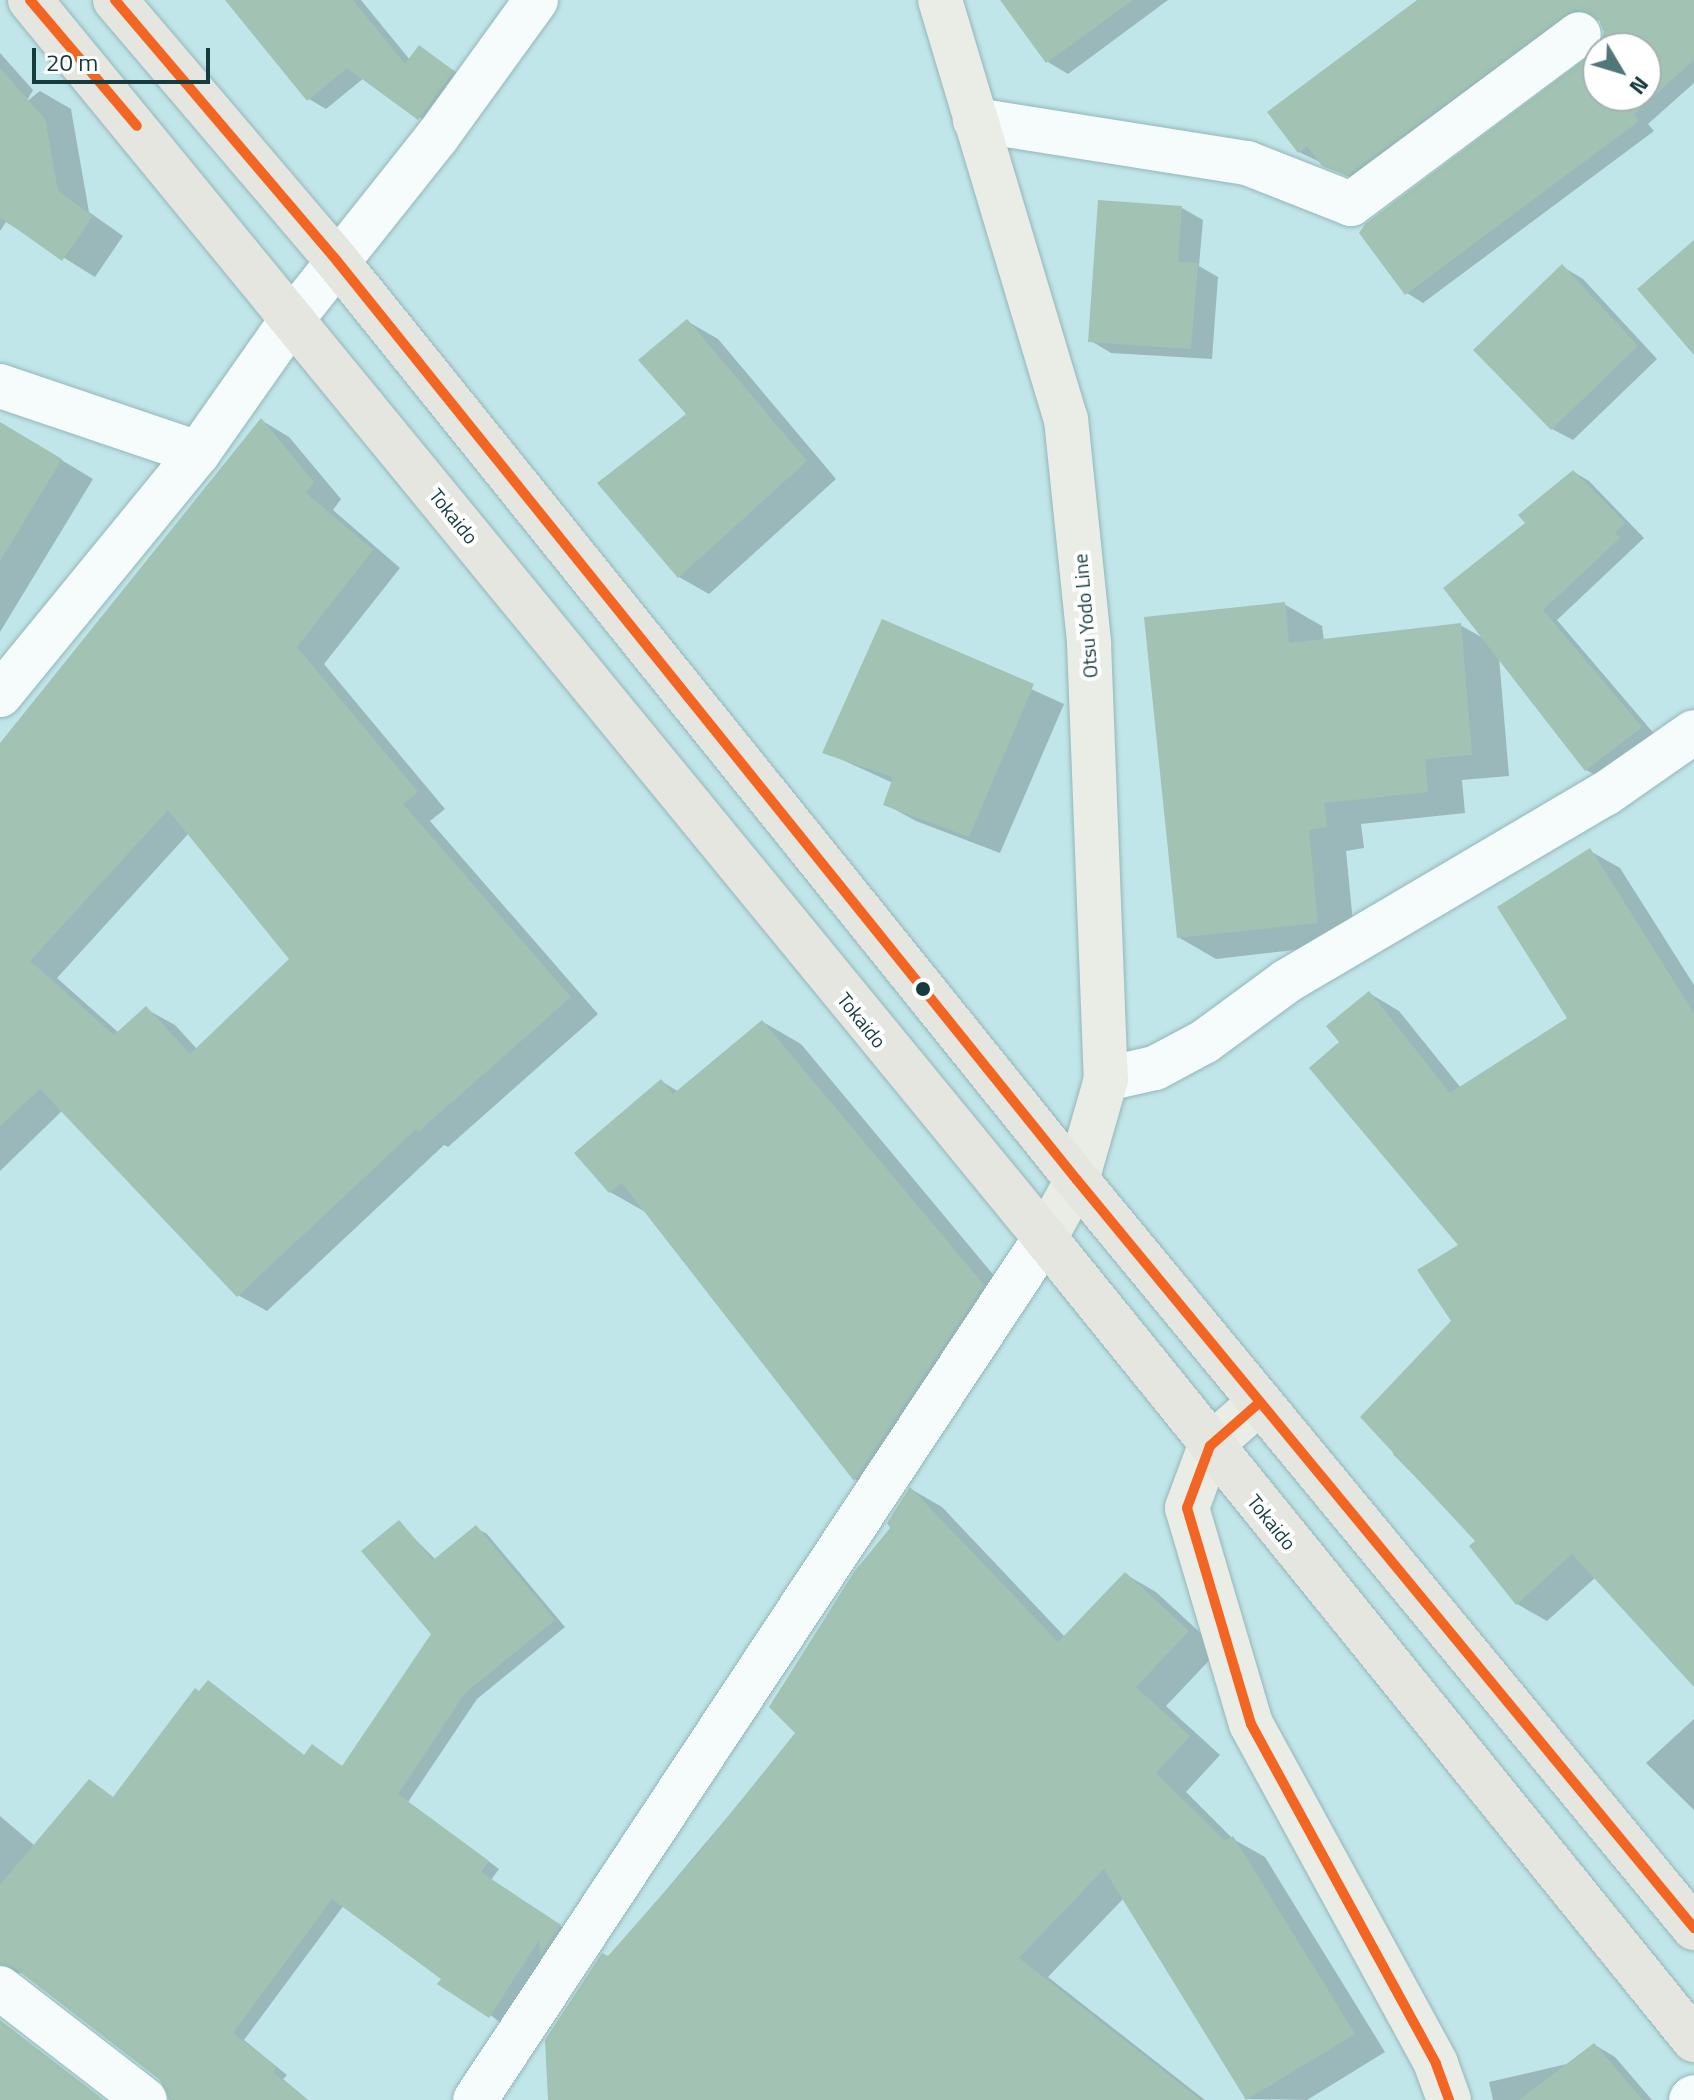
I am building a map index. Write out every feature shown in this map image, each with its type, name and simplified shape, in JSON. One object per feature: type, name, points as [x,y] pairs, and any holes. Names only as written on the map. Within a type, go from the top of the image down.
[{"type":"highway","name":"Tokaido","points":[[30,0],[1045,1238],[1210,1446],[1694,2040]]},
{"type":"highway","points":[[115,0],[337,261],[1077,1180],[1694,1928]]},
{"type":"main road","name":"Otsu Yodo Line","points":[[940,0],[1066,419],[1089,643],[1106,1079],[1077,1180],[1045,1238]]},
{"type":"main road","points":[[1260,1402],[1210,1446],[1187,1508],[1251,1724],[1436,2064],[1449,2100]]},
{"type":"street","points":[[0,695],[198,453],[293,318],[437,137],[536,0]]},
{"type":"street","points":[[975,120],[1247,163],[1351,204],[1579,34]]},
{"type":"street","points":[[0,386],[198,453]]},
{"type":"street","points":[[1106,1079],[1155,1068],[1204,1042],[1287,981],[1605,794],[1694,732]]},
{"type":"street","points":[[489,2095],[1045,1238]]},
{"type":"street","points":[[0,1988],[145,2100]]},
{"type":"building","points":[[225,0],[353,0],[405,64],[419,45],[454,71],[418,120],[347,68],[307,101]]},
{"type":"building","points":[[1000,0],[1133,0],[1046,63]]},
{"type":"building","points":[[1417,0],[1694,0],[1694,60],[1662,89],[1662,32],[1604,32],[1599,20],[1575,9],[1347,176],[1322,166],[1307,146],[1298,153],[1267,112]]},
{"type":"building","points":[[1582,61],[1582,112],[1636,112],[1634,114],[1639,121],[1405,295],[1359,233],[1365,224]]},
{"type":"building","points":[[0,68],[45,119],[58,191],[93,216],[62,261],[0,217]]},
{"type":"building","points":[[1098,200],[1182,206],[1178,262],[1198,263],[1191,349],[1088,342]]},
{"type":"building","points":[[1694,240],[1694,355],[1637,289]]},
{"type":"building","points":[[1562,264],[1638,346],[1551,430],[1473,350]]},
{"type":"building","points":[[687,319],[807,461],[678,578],[597,483],[686,414],[638,360]]},
{"type":"building","points":[[261,418],[314,482],[306,493],[373,550],[297,647],[418,792],[403,804],[571,997],[418,1132],[416,1129],[237,1297],[40,1089],[0,1126],[0,743]],"holes":[[[168,810],[289,959],[190,1054],[146,1006],[114,1035],[30,961]]]},
{"type":"building","points":[[0,422],[62,459],[0,561]]},
{"type":"building","points":[[1573,470],[1625,523],[1615,533],[1620,538],[1543,610],[1642,727],[1585,771],[1443,588],[1525,523],[1518,515]]},
{"type":"building","points":[[1285,602],[1289,643],[1461,623],[1472,755],[1425,759],[1428,792],[1324,803],[1327,827],[1309,830],[1318,923],[1177,938],[1144,617]]},
{"type":"building","points":[[882,619],[1034,684],[969,837],[883,805],[893,777],[822,753]]},
{"type":"building","points":[[1590,848],[1694,1013],[1694,1687],[1572,1554],[1516,1605],[1469,1546],[1475,1541],[1360,1417],[1451,1321],[1417,1270],[1458,1245],[1309,1068],[1339,1042],[1326,1026],[1369,991],[1450,1093],[1567,1018],[1497,907]]},
{"type":"building","points":[[762,1020],[984,1285],[854,1481],[622,1183],[609,1193],[574,1153],[661,1079],[673,1094]]},
{"type":"building","points":[[910,1487],[1058,1642],[1125,1572],[1189,1631],[1136,1687],[1190,1736],[1156,1773],[1225,1841],[1233,1836],[1355,2034],[1246,2100],[1104,1869],[1019,1958],[1201,2100],[548,2100],[545,2040],[602,1953],[608,1956],[698,1854],[795,1733],[769,1707],[854,1572],[890,1528],[887,1523]]},
{"type":"building","points":[[399,1520],[433,1560],[476,1525],[555,1620],[465,1693],[398,1794],[489,1861],[481,1872],[561,1925],[540,1956],[539,1940],[489,2018],[437,1984],[441,1979],[332,1899],[233,2033],[277,2067],[273,2072],[307,2100],[169,2100],[160,2080],[15,1968],[0,1964],[0,1885],[89,1779],[113,1797],[195,1688],[199,1691],[208,1680],[304,1755],[312,1744],[342,1766],[431,1634],[361,1551]]},
{"type":"building","points":[[0,2020],[104,2100],[0,2100]]},
{"type":"building","points":[[1594,2043],[1643,2100],[1519,2100]]},
{"type":"transit line","points":[[30,0],[137,126]]},
{"type":"transit line","points":[[115,0],[337,261],[1077,1180],[1694,1928]]},
{"type":"transit line","points":[[1260,1402],[1210,1446],[1187,1508],[1251,1724],[1436,2064],[1449,2100]]}]
